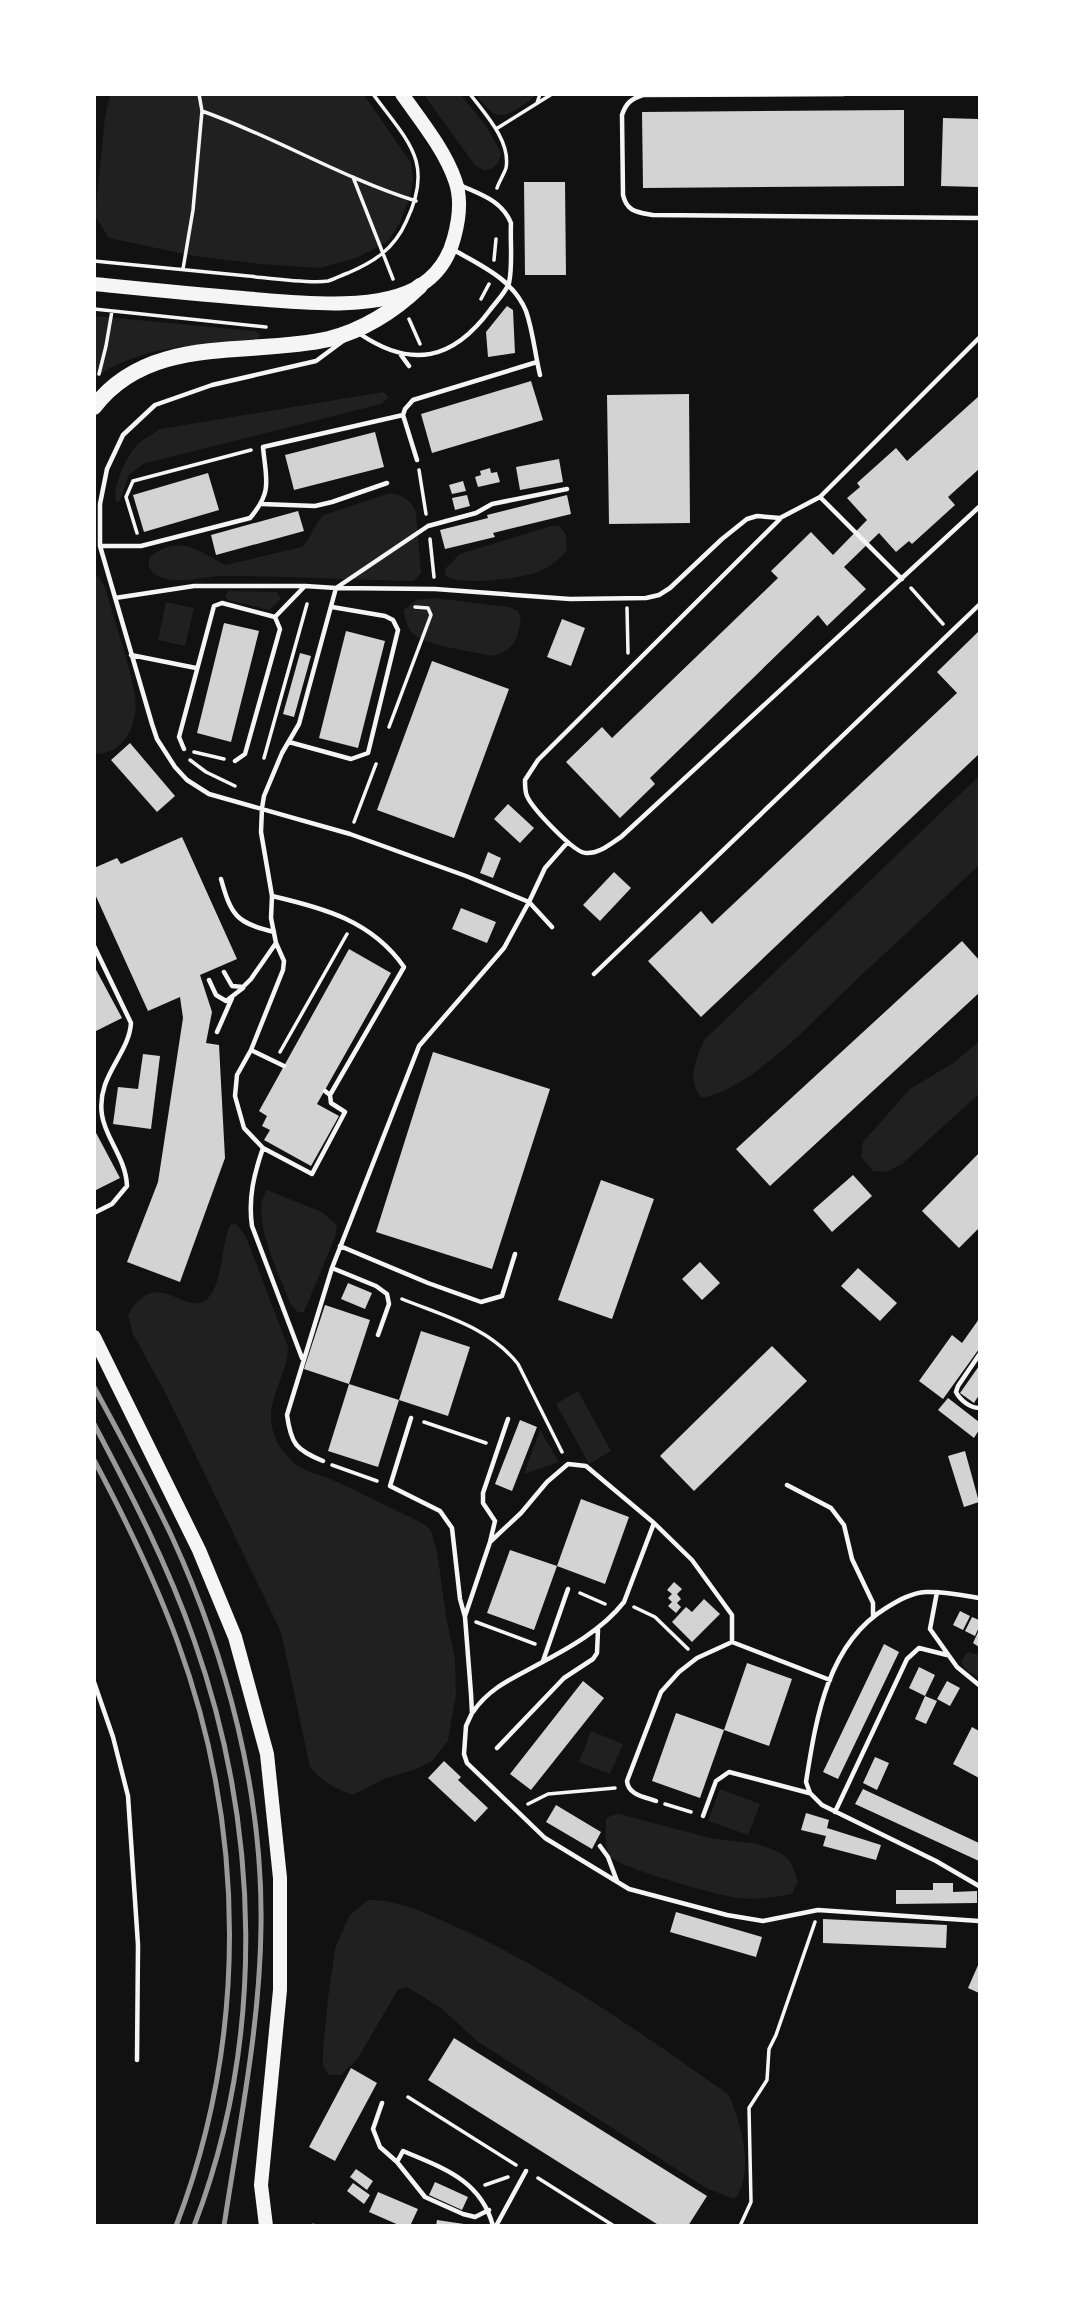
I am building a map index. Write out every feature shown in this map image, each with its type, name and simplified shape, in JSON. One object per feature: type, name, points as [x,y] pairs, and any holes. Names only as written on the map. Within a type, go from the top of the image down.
[{"type":"highway","points":[[94,407],[109,391],[140,368],[182,354],[298,345],[331,338],[354,330],[402,303],[420,286]]},
{"type":"main road","points":[[94,284],[337,304],[399,295],[420,286],[442,266],[451,249],[457,227],[459,202],[456,183],[445,158],[402,94]]},
{"type":"main road","points":[[94,1337],[199,1550],[235,1637],[267,1754],[280,1878],[280,1990],[261,2185],[266,2225]]},
{"type":"lane","points":[[844,94],[643,95],[634,98],[626,105],[622,115],[625,205],[632,212],[653,215],[979,218]]},
{"type":"lane","points":[[456,183],[491,199],[502,207],[511,223],[509,285],[478,326],[449,347],[426,356],[401,354],[380,348],[354,330],[337,347],[316,360],[212,385],[155,405],[123,435],[107,469],[100,504],[100,546],[158,738],[175,767],[187,780],[209,794],[350,834],[467,876],[529,902],[552,927]]},
{"type":"lane","points":[[451,249],[493,273],[509,285],[521,301],[527,314],[540,375]]},
{"type":"lane","points":[[979,338],[820,497],[780,518],[628,668],[538,760],[525,780],[527,797],[567,843],[579,852],[591,853],[621,837],[979,507]]},
{"type":"lane","points":[[401,354],[409,366]]},
{"type":"lane","points":[[417,460],[403,415],[413,400],[537,362]]},
{"type":"lane","points":[[100,546],[141,546],[250,518],[262,504],[267,489],[263,447],[403,415]]},
{"type":"lane","points":[[262,504],[315,506],[387,483]]},
{"type":"lane","points":[[272,896],[339,914],[391,949],[404,967],[327,1093],[331,1103],[345,1112],[312,1174],[263,1148],[244,1128],[235,1096],[237,1076],[251,1050],[283,970],[284,961],[276,943],[271,918],[272,896],[261,832],[262,808],[268,785],[299,724],[336,588],[428,526],[476,513],[492,503],[567,488]]},
{"type":"lane","points":[[820,497],[902,579]]},
{"type":"lane","points":[[115,598],[194,586],[435,589],[570,599],[646,598],[670,589],[747,519],[757,516],[780,518]]},
{"type":"lane","points":[[275,617],[308,586]]},
{"type":"lane","points":[[184,749],[179,737],[195,668],[214,606],[222,603],[275,617]]},
{"type":"lane","points":[[594,974],[979,605]]},
{"type":"lane","points":[[289,742],[351,759],[368,753],[398,629],[393,620],[385,616],[332,607]]},
{"type":"lane","points":[[235,761],[245,754],[270,666],[280,629],[275,617]]},
{"type":"lane","points":[[131,655],[195,668]]},
{"type":"lane","points":[[323,1461],[303,1453],[290,1438],[288,1415],[302,1359],[340,1246],[419,1046],[504,948],[545,868],[567,843]]},
{"type":"lane","points":[[221,879],[238,919],[251,927],[274,932]]},
{"type":"lane","points":[[217,1032],[233,998],[251,979],[276,943]]},
{"type":"lane","points":[[94,946],[131,1023],[130,1034],[107,1076],[102,1115],[127,1173],[127,1186],[112,1204],[94,1213]]},
{"type":"lane","points":[[224,972],[232,986],[243,987]]},
{"type":"lane","points":[[209,980],[221,999],[226,1001],[233,998]]},
{"type":"lane","points":[[251,1050],[284,1066]]},
{"type":"lane","points":[[263,1148],[253,1175],[250,1211],[252,1226],[302,1359]]},
{"type":"lane","points":[[340,1246],[481,1302],[502,1296],[515,1254]]},
{"type":"lane","points":[[332,1268],[376,1286],[387,1294],[389,1304],[378,1335]]},
{"type":"lane","points":[[979,1355],[956,1392],[959,1398],[974,1408],[979,1408]]},
{"type":"lane","points":[[411,1418],[390,1486],[440,1511],[452,1528],[460,1599],[465,1617],[472,1713]]},
{"type":"lane","points":[[465,1617],[495,1521],[483,1503],[483,1493],[508,1419]]},
{"type":"lane","points":[[490,1542],[521,1513],[547,1482],[568,1464],[586,1466],[654,1523],[692,1560],[732,1615],[732,1642]]},
{"type":"lane","points":[[787,1485],[831,1508],[845,1525],[852,1559],[873,1603],[873,1616]]},
{"type":"lane","points":[[654,1523],[624,1602],[598,1629],[486,1695],[466,1726],[464,1754],[467,1762],[545,1838],[629,1889],[763,1922],[818,1910],[979,1921]]},
{"type":"lane","points":[[542,1662],[568,1589]]},
{"type":"lane","points":[[979,1598],[926,1592],[901,1599],[873,1616],[838,1660],[823,1699],[806,1782],[810,1793],[822,1805],[936,1861],[979,1886]]},
{"type":"lane","points":[[937,1592],[930,1629],[957,1667],[979,1685]]},
{"type":"lane","points":[[498,1748],[564,1678],[593,1659],[597,1653],[598,1629]]},
{"type":"lane","points":[[656,1801],[637,1795],[627,1788],[626,1781],[661,1692],[679,1672],[697,1658],[732,1642],[830,1680]]},
{"type":"lane","points":[[835,1812],[907,1658],[919,1648],[947,1655]]},
{"type":"lane","points":[[94,1682],[113,1737],[128,1796],[138,1945],[137,2060]]},
{"type":"lane","points":[[704,1816],[716,1781],[729,1772],[810,1793]]},
{"type":"lane","points":[[600,1846],[608,1857],[618,1882]]},
{"type":"lane","points":[[382,2103],[373,2129],[380,2147],[397,2162],[425,2197],[475,2217],[489,2210]]},
{"type":"lane","points":[[397,2162],[403,2151],[446,2169],[472,2189],[489,2210],[495,2225]]},
{"type":"lane","points":[[495,2225],[526,2171]]},
{"type":"path","points":[[183,270],[193,210],[202,111],[199,94]]},
{"type":"path","points":[[94,261],[279,279],[328,281],[383,255],[405,225],[416,201],[420,180],[418,162],[411,146],[373,94]]},
{"type":"path","points":[[470,94],[496,129],[505,150],[506,167],[491,199]]},
{"type":"path","points":[[536,104],[540,94]]},
{"type":"path","points":[[496,129],[552,94]]},
{"type":"path","points":[[202,111],[246,127],[379,190],[416,201]]},
{"type":"path","points":[[353,177],[383,255]]},
{"type":"path","points":[[479,302],[493,273],[497,231]]},
{"type":"path","points":[[94,309],[269,327],[298,345]]},
{"type":"path","points":[[98,377],[111,311]]},
{"type":"path","points":[[141,546],[126,497],[133,481],[263,447]]},
{"type":"path","points":[[420,479],[428,526]]},
{"type":"path","points":[[432,558],[435,589]]},
{"type":"path","points":[[902,579],[951,632]]},
{"type":"path","points":[[261,768],[308,586]]},
{"type":"path","points":[[627,599],[628,668]]},
{"type":"path","points":[[389,729],[431,615],[428,608],[415,607]]},
{"type":"path","points":[[184,749],[235,761]]},
{"type":"path","points":[[350,834],[379,754]]},
{"type":"path","points":[[275,1060],[353,923]]},
{"type":"path","points":[[387,1294],[477,1328],[498,1342],[518,1364],[568,1464]]},
{"type":"path","points":[[411,1418],[498,1447]]},
{"type":"path","points":[[323,1461],[390,1486]]},
{"type":"path","points":[[624,1602],[655,1617],[697,1658]]},
{"type":"path","points":[[465,1617],[547,1648]]},
{"type":"path","points":[[517,1810],[548,1794],[627,1788]]},
{"type":"path","points":[[656,1801],[704,1816]]},
{"type":"path","points":[[740,2225],[751,2202],[749,2108],[767,2081],[769,2049],[818,1910]]},
{"type":"path","points":[[408,2097],[614,2225]]},
{"type":"path","points":[[472,2189],[526,2171]]},
{"type":"shaded area","points":[[110,95],[364,95],[411,163],[413,180],[410,197],[389,240],[356,258],[320,268],[194,256],[109,238],[95,216],[105,117]]},
{"type":"shaded area","points":[[424,95],[461,95],[486,126],[501,153],[495,166],[483,170],[475,165]]},
{"type":"shaded area","points":[[476,95],[535,95],[510,113],[498,115]]},
{"type":"shaded area","points":[[95,316],[255,331],[260,337],[254,341],[154,352],[135,357],[95,377]]},
{"type":"shaded area","points":[[383,392],[389,397],[381,404],[143,464],[129,475],[120,501],[116,502],[118,481],[133,450],[160,429]]},
{"type":"shaded area","points":[[390,493],[406,499],[416,512],[421,573],[414,581],[221,576],[173,580],[158,576],[148,564],[150,557],[176,545],[193,548],[226,565],[302,547],[324,515]]},
{"type":"shaded area","points":[[551,526],[559,526],[566,535],[567,550],[557,561],[540,571],[490,580],[464,581],[446,576],[445,569],[460,554]]},
{"type":"shaded area","points":[[94,574],[100,578],[106,590],[129,669],[136,706],[132,726],[122,743],[105,753],[94,754]]},
{"type":"shaded area","points":[[228,591],[277,592],[281,599],[269,610],[228,600],[225,597]]},
{"type":"shaded area","points":[[434,598],[508,607],[518,611],[521,618],[514,643],[505,651],[491,656],[435,644],[415,636],[408,626],[404,610],[416,600]]},
{"type":"shaded area","points":[[166,602],[194,608],[185,646],[158,640]]},
{"type":"shaded area","points":[[979,776],[979,865],[783,1050],[742,1081],[722,1092],[702,1098],[693,1077],[704,1040]]},
{"type":"shaded area","points":[[979,1041],[979,1094],[903,1163],[887,1172],[873,1171],[861,1157],[863,1142],[910,1089],[955,1062]]},
{"type":"shaded area","points":[[267,1190],[322,1212],[337,1225],[335,1237],[304,1312],[298,1312],[291,1305],[268,1247],[261,1215],[262,1201]]},
{"type":"shaded area","points":[[236,1224],[246,1237],[288,1347],[271,1410],[274,1436],[279,1446],[299,1467],[331,1479],[424,1524],[431,1531],[437,1551],[455,1659],[456,1694],[448,1741],[431,1762],[384,1779],[353,1795],[329,1784],[310,1767],[281,1632],[167,1396],[133,1334],[128,1315],[139,1300],[150,1294],[171,1295],[190,1303],[199,1303],[208,1298],[219,1274],[230,1225]]},
{"type":"shaded area","points":[[578,1391],[611,1451],[589,1464],[556,1404]]},
{"type":"shaded area","points":[[540,1430],[559,1462],[524,1474]]},
{"type":"shaded area","points":[[968,1652],[979,1655],[979,1678],[964,1668],[961,1661]]},
{"type":"shaded area","points":[[591,1731],[623,1744],[610,1774],[579,1762]]},
{"type":"shaded area","points":[[720,1789],[760,1804],[748,1835],[708,1821]]},
{"type":"shaded area","points":[[619,1814],[710,1838],[758,1844],[781,1853],[790,1861],[798,1881],[792,1894],[738,1898],[692,1887],[631,1867],[610,1856],[607,1848],[606,1819]]},
{"type":"shaded area","points":[[368,1900],[400,1904],[420,1911],[523,1960],[593,2002],[728,2094],[738,2118],[745,2163],[741,2189],[734,2199],[706,2188],[477,2041],[441,2008],[407,1987],[396,1993],[358,2058],[341,2075],[329,2075],[323,2066],[323,2051],[335,1949],[349,1916]]},
{"type":"building","points":[[904,110],[904,186],[643,188],[642,112]]},
{"type":"building","points":[[943,118],[979,119],[979,187],[941,186]]},
{"type":"building","points":[[524,182],[565,182],[566,275],[525,275]]},
{"type":"building","points":[[507,306],[513,310],[515,353],[488,357],[486,332]]},
{"type":"building","points":[[531,381],[543,420],[432,453],[421,414]]},
{"type":"building","points":[[689,394],[690,523],[609,524],[607,395]]},
{"type":"building","points":[[979,396],[979,469],[948,497],[955,505],[912,544],[909,541],[896,552],[879,533],[844,567],[866,589],[827,626],[818,615],[650,778],[655,784],[620,818],[566,762],[602,727],[612,738],[778,578],[771,571],[811,532],[833,555],[867,520],[847,498],[860,487],[857,483],[896,448],[907,461]]},
{"type":"building","points":[[375,432],[384,467],[294,490],[285,455]]},
{"type":"building","points":[[559,459],[563,482],[520,490],[516,467]]},
{"type":"building","points":[[490,468],[491,473],[497,472],[500,482],[478,487],[475,477],[481,475],[480,471]]},
{"type":"building","points":[[208,473],[219,510],[144,532],[133,495]]},
{"type":"building","points":[[463,481],[466,491],[452,494],[449,485]]},
{"type":"building","points":[[467,495],[470,506],[455,510],[452,498]]},
{"type":"building","points":[[567,495],[571,514],[493,533],[495,537],[445,549],[440,530]]},
{"type":"building","points":[[298,511],[304,531],[216,555],[211,535]]},
{"type":"building","points":[[562,619],[585,628],[571,666],[547,657]]},
{"type":"building","points":[[224,623],[259,631],[231,742],[197,733]]},
{"type":"building","points":[[346,631],[385,641],[358,748],[319,738]]},
{"type":"building","points":[[979,631],[979,754],[701,1017],[648,961],[701,911],[712,924],[957,693],[937,672]]},
{"type":"building","points":[[300,653],[311,656],[294,717],[283,714]]},
{"type":"building","points":[[432,661],[509,689],[454,838],[377,810]]},
{"type":"building","points":[[130,743],[175,796],[157,812],[111,760]]},
{"type":"building","points":[[508,804],[534,828],[520,843],[494,819]]},
{"type":"building","points":[[182,837],[237,959],[200,975],[212,1012],[206,1043],[219,1045],[225,1158],[180,1282],[127,1262],[158,1182],[183,1018],[180,997],[148,1011],[94,892],[94,868],[117,858],[121,864]]},
{"type":"building","points":[[488,852],[501,858],[493,878],[480,873]]},
{"type":"building","points":[[614,872],[631,888],[600,921],[583,905]]},
{"type":"building","points":[[461,908],[496,922],[487,943],[452,929]]},
{"type":"building","points":[[962,941],[979,960],[979,993],[770,1186],[736,1149]]},
{"type":"building","points":[[349,949],[391,973],[317,1104],[339,1116],[311,1166],[264,1140],[270,1130],[262,1126],[267,1116],[259,1111]]},
{"type":"building","points":[[94,966],[122,1018],[94,1032]]},
{"type":"building","points":[[433,1052],[550,1089],[492,1269],[376,1232]]},
{"type":"building","points":[[143,1054],[160,1056],[151,1129],[113,1124],[118,1087],[138,1089]]},
{"type":"building","points":[[94,1129],[120,1178],[94,1191]]},
{"type":"building","points":[[979,1153],[979,1228],[959,1248],[922,1211]]},
{"type":"building","points":[[853,1175],[872,1196],[832,1232],[813,1210]]},
{"type":"building","points":[[601,1180],[654,1199],[612,1319],[558,1300]]},
{"type":"building","points":[[700,1262],[720,1283],[702,1300],[682,1279]]},
{"type":"building","points":[[858,1268],[897,1303],[880,1321],[841,1286]]},
{"type":"building","points":[[348,1283],[372,1293],[365,1309],[341,1299]]},
{"type":"building","points":[[325,1305],[370,1320],[349,1384],[304,1369]]},
{"type":"building","points":[[979,1319],[979,1349],[943,1399],[919,1381],[952,1335],[962,1343]]},
{"type":"building","points":[[421,1331],[470,1347],[448,1416],[399,1400]]},
{"type":"building","points":[[772,1346],[807,1381],[694,1491],[660,1456]]},
{"type":"building","points":[[979,1366],[979,1395],[974,1403],[960,1393]]},
{"type":"building","points":[[349,1384],[399,1400],[378,1467],[328,1451]]},
{"type":"building","points":[[948,1398],[979,1422],[979,1430],[974,1438],[938,1410]]},
{"type":"building","points":[[520,1420],[537,1427],[512,1491],[495,1484]]},
{"type":"building","points":[[965,1451],[979,1502],[964,1507],[948,1456]]},
{"type":"building","points":[[581,1499],[629,1517],[605,1584],[557,1566]]},
{"type":"building","points":[[510,1550],[557,1566],[534,1630],[487,1613]]},
{"type":"building","points":[[674,1582],[682,1589],[677,1594],[681,1599],[677,1603],[681,1607],[676,1613],[668,1606],[672,1602],[668,1598],[672,1594],[667,1590]]},
{"type":"building","points":[[704,1599],[720,1614],[692,1642],[672,1622],[686,1607],[692,1612]]},
{"type":"building","points":[[960,1611],[970,1616],[963,1630],[953,1625]]},
{"type":"building","points":[[972,1617],[979,1620],[975,1636],[965,1631]]},
{"type":"building","points":[[979,1630],[979,1647],[973,1643]]},
{"type":"building","points":[[884,1644],[899,1652],[838,1779],[823,1772]]},
{"type":"building","points":[[747,1663],[792,1679],[769,1746],[724,1730]]},
{"type":"building","points":[[919,1667],[935,1675],[925,1696],[909,1688]]},
{"type":"building","points":[[583,1681],[604,1698],[531,1790],[510,1774]]},
{"type":"building","points":[[947,1681],[960,1688],[950,1706],[937,1699]]},
{"type":"building","points":[[925,1696],[937,1701],[926,1724],[915,1719]]},
{"type":"building","points":[[676,1713],[724,1730],[700,1798],[652,1781]]},
{"type":"building","points":[[972,1727],[979,1731],[979,1778],[953,1764]]},
{"type":"building","points":[[875,1757],[889,1763],[877,1790],[863,1783]]},
{"type":"building","points":[[444,1761],[461,1777],[458,1780],[488,1808],[475,1822],[428,1778]]},
{"type":"building","points":[[863,1789],[979,1843],[979,1861],[855,1804]]},
{"type":"building","points":[[556,1805],[601,1832],[592,1849],[546,1822]]},
{"type":"building","points":[[806,1813],[829,1820],[827,1828],[881,1845],[876,1860],[823,1846],[826,1836],[801,1830]]},
{"type":"building","points":[[933,1883],[953,1883],[953,1892],[977,1891],[977,1903],[896,1904],[896,1890],[933,1890]]},
{"type":"building","points":[[676,1912],[762,1937],[756,1957],[670,1932]]},
{"type":"building","points":[[823,1919],[947,1925],[946,1948],[823,1943]]},
{"type":"building","points":[[979,1963],[979,1993],[968,1988]]},
{"type":"building","points":[[454,2038],[707,2196],[688,2226],[660,2226],[428,2080]]},
{"type":"building","points":[[351,2068],[377,2083],[335,2161],[309,2147]]},
{"type":"building","points":[[356,2169],[373,2181],[367,2190],[350,2177]]},
{"type":"building","points":[[435,2182],[468,2197],[462,2210],[429,2195]]},
{"type":"building","points":[[353,2183],[370,2195],[364,2204],[347,2191]]},
{"type":"building","points":[[378,2192],[418,2209],[410,2226],[401,2226],[369,2212]]},
{"type":"building","points":[[437,2220],[464,2224],[464,2226],[436,2226]]},
{"type":"railway","points":[[94,1387],[153,1499],[192,1583],[225,1678],[238,1727],[256,1826],[260,1876],[260,1964],[248,2076],[224,2226]]},
{"type":"railway","points":[[94,1424],[161,1557],[194,1640],[216,1711],[232,1784],[242,1858],[246,1933],[243,2008],[234,2082],[217,2155],[194,2226]]},
{"type":"railway","points":[[94,1460],[139,1550],[178,1643],[200,1714],[216,1787],[226,1860],[230,1935],[226,2009],[216,2082],[200,2155],[176,2226]]}]
